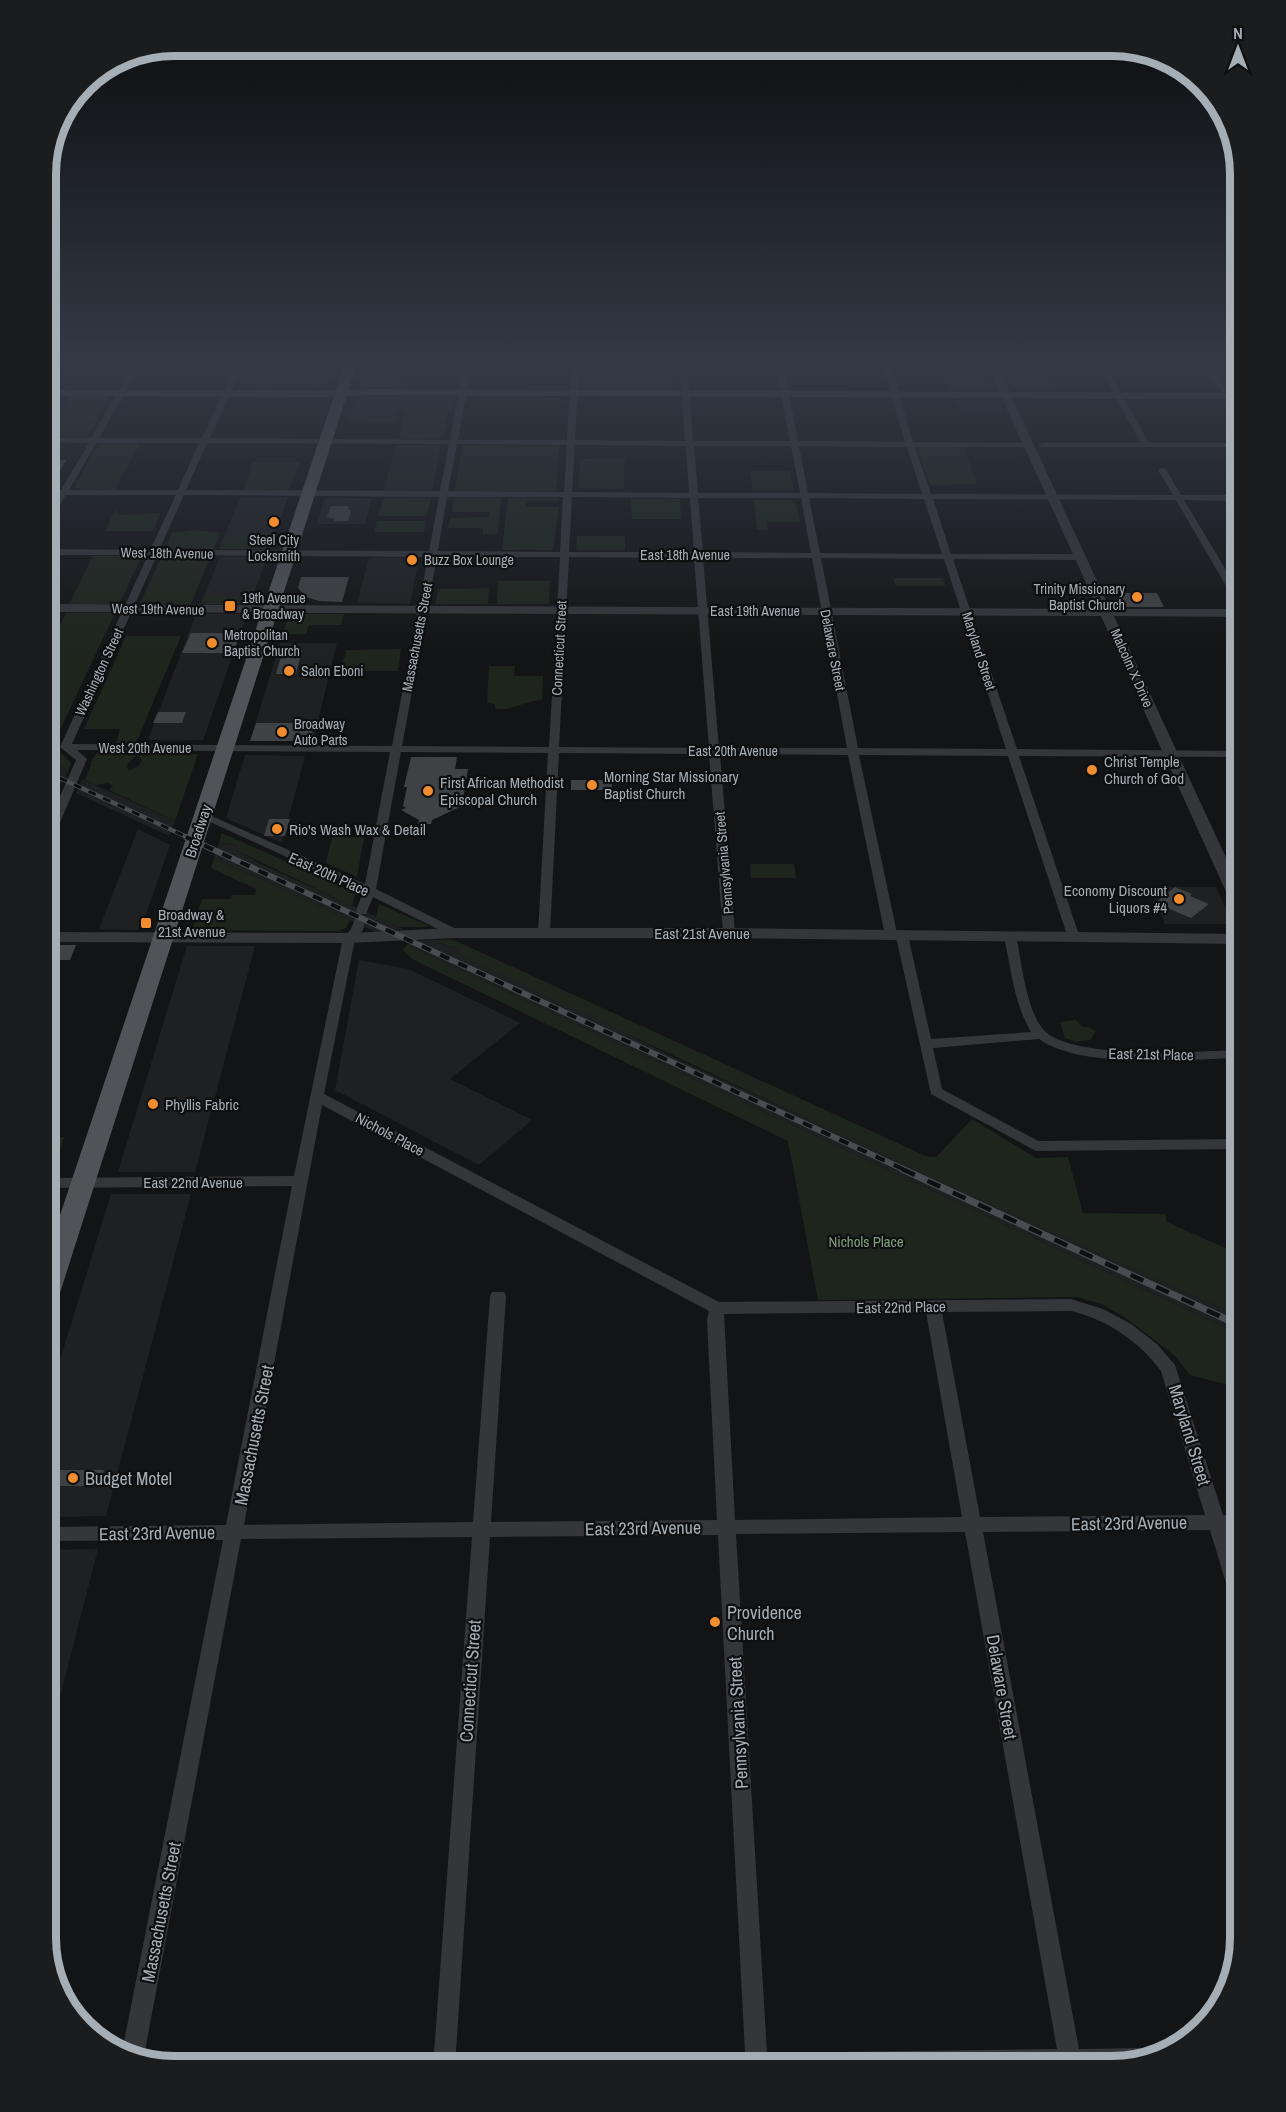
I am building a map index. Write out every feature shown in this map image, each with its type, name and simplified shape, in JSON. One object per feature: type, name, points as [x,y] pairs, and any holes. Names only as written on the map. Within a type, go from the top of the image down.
[{"type":"main road","name":"Broadway","points":[[56,1265],[319,462]]},
{"type":"street","points":[[56,504],[81,462]]},
{"type":"street","name":"Washington Street","points":[[65,747],[195,462]]},
{"type":"street","name":"Massachusetts Street","points":[[135,2050],[349,938],[357,930],[370,891],[450,462]]},
{"type":"street","name":"Connecticut Street","points":[[544,933],[570,462]]},
{"type":"street","name":"Pennsylvania Street","points":[[690,462],[729,933]]},
{"type":"street","name":"Delaware Street","points":[[799,462],[825,611],[854,752],[936,1091],[1036,1146],[1230,1144]]},
{"type":"street","name":"Maryland Street","points":[[916,462],[1074,938]]},
{"type":"street","name":"Malcolm X Drive","points":[[1037,462],[1230,883]]},
{"type":"street","points":[[1162,470],[1230,585]]},
{"type":"street","points":[[56,492],[1230,498]]},
{"type":"street","name":"West 18th Avenue","points":[[56,552],[289,554]]},
{"type":"street","name":"East 18th Avenue","points":[[289,554],[1081,556]]},
{"type":"street","name":"West 19th Avenue","points":[[56,608],[270,609]]},
{"type":"street","name":"East 19th Avenue","points":[[270,609],[1230,612]]},
{"type":"street","points":[[56,819],[82,759],[65,747]]},
{"type":"street","name":"West 20th Avenue","points":[[65,747],[225,748]]},
{"type":"street","name":"East 20th Avenue","points":[[225,748],[1230,754]]},
{"type":"street","name":"East 20th Place","points":[[203,816],[370,891],[454,933]]},
{"type":"street","name":"East 21st Avenue","points":[[56,937],[349,938],[454,933],[729,933],[1230,939]]},
{"type":"street","points":[[926,1044],[1041,1035],[1030,1018],[1010,937]]},
{"type":"street","name":"East 21st Place","points":[[1041,1035],[1061,1046],[1091,1052],[1230,1054]]},
{"type":"street","name":"Nichols Place","points":[[318,1096],[717,1308]]},
{"type":"street","name":"East 22nd Avenue","points":[[56,1183],[302,1181]]},
{"type":"street","name":"Connecticut Street","points":[[445,2056],[498,1296]]},
{"type":"street","name":"East 22nd Place","points":[[717,1308],[1045,1305],[1084,1307]]},
{"type":"street","name":"Delaware Street","points":[[933,1307],[1069,2056]]},
{"type":"street","name":"Maryland Street","points":[[1084,1307],[1106,1316],[1135,1337],[1158,1355],[1169,1370],[1230,1567]]},
{"type":"street","name":"Pennsylvania Street","points":[[717,1308],[715,1320],[756,2056]]},
{"type":"street","name":"East 23rd Avenue","points":[[56,1534],[1230,1522]]},
{"type":"shaded area","points":[[392,462],[438,462],[432,491],[384,491]]},
{"type":"shaded area","points":[[241,497],[288,497],[270,549],[219,548]]},
{"type":"shaded area","points":[[325,498],[372,498],[365,524],[317,524]]},
{"type":"shaded area","points":[[220,557],[267,557],[250,604],[201,604]]},
{"type":"shaded area","points":[[369,558],[419,558],[410,604],[357,603]]},
{"type":"shaded area","points":[[196,614],[247,614],[203,740],[148,740]]},
{"type":"shaded area","points":[[280,643],[337,643],[313,741],[250,741]]},
{"type":"shaded area","points":[[245,755],[305,756],[282,843],[226,818]]},
{"type":"shaded area","points":[[56,762],[68,772],[59,786],[56,784]]},
{"type":"shaded area","points":[[82,779],[175,821],[169,836],[76,793]]},
{"type":"shaded area","points":[[138,829],[170,845],[142,926],[137,930],[99,929]]},
{"type":"shaded area","points":[[219,843],[236,844],[238,846],[236,850],[259,863],[403,929],[376,932],[214,858]]},
{"type":"shaded area","points":[[1150,887],[1216,887],[1230,917],[1230,924],[1165,924]]},
{"type":"shaded area","points":[[430,940],[456,948],[677,1059],[1230,1312],[1230,1330],[407,945]]},
{"type":"shaded area","points":[[187,946],[255,946],[195,1172],[118,1172]]},
{"type":"shaded area","points":[[359,960],[409,969],[520,1023],[450,1079],[532,1120],[479,1165],[335,1090]]},
{"type":"shaded area","points":[[111,1194],[191,1194],[106,1516],[56,1517],[56,1373]]},
{"type":"shaded area","points":[[98,1549],[56,1712],[56,1550]]},
{"type":"green space","points":[[89,462],[130,462],[114,490],[74,488]]},
{"type":"green space","points":[[253,462],[300,462],[288,491],[243,491]]},
{"type":"green space","points":[[460,462],[558,462],[556,491],[455,491]]},
{"type":"green space","points":[[580,462],[624,462],[624,487],[620,489],[579,488]]},
{"type":"green space","points":[[921,462],[969,462],[977,484],[930,485]]},
{"type":"green space","points":[[390,465],[437,465],[434,480],[387,479]]},
{"type":"green space","points":[[750,471],[790,471],[794,490],[753,490]]},
{"type":"green space","points":[[384,498],[431,498],[427,516],[378,516]]},
{"type":"green space","points":[[454,498],[501,498],[498,534],[483,534],[483,528],[448,528],[450,518],[489,517],[489,512],[452,512]]},
{"type":"green space","points":[[508,498],[559,498],[559,501],[525,501],[525,507],[559,507],[553,550],[502,550]]},
{"type":"green space","points":[[631,499],[680,499],[681,519],[632,519]]},
{"type":"green space","points":[[754,500],[790,500],[796,504],[800,522],[767,522],[768,530],[757,530]]},
{"type":"green space","points":[[115,510],[121,515],[161,513],[153,531],[105,531]]},
{"type":"green space","points":[[377,521],[426,521],[424,532],[374,532]]},
{"type":"green space","points":[[193,530],[220,533],[214,549],[165,549],[172,533]]},
{"type":"green space","points":[[224,536],[274,536],[270,549],[220,549]]},
{"type":"green space","points":[[577,536],[625,536],[625,550],[576,550]]},
{"type":"green space","points":[[93,556],[142,556],[119,604],[69,604]]},
{"type":"green space","points":[[161,557],[210,557],[191,604],[140,604]]},
{"type":"green space","points":[[893,578],[943,578],[945,586],[896,586]]},
{"type":"green space","points":[[498,581],[550,581],[549,604],[497,604]]},
{"type":"green space","points":[[489,588],[488,604],[435,604],[438,589]]},
{"type":"green space","points":[[204,595],[253,596],[250,604],[201,604]]},
{"type":"green space","points":[[66,613],[115,613],[56,739],[56,632]]},
{"type":"green space","points":[[289,614],[344,614],[341,625],[309,625],[306,634],[283,634]]},
{"type":"green space","points":[[126,636],[181,636],[136,743],[116,743],[120,729],[84,729]]},
{"type":"green space","points":[[401,649],[398,671],[341,671],[346,650]]},
{"type":"green space","points":[[489,666],[515,666],[514,676],[543,676],[542,700],[507,709],[495,709],[495,704],[487,703]]},
{"type":"green space","points":[[56,748],[71,763],[68,772],[56,763]]},
{"type":"green space","points":[[97,753],[137,754],[127,765],[129,771],[139,765],[142,760],[139,757],[141,754],[198,754],[175,821],[109,790],[113,786],[108,783],[96,785],[85,780],[90,763]]},
{"type":"green space","points":[[222,833],[356,893],[352,906],[236,850],[238,846],[236,844],[219,843]]},
{"type":"green space","points":[[332,837],[364,837],[357,877],[326,863]]},
{"type":"green space","points":[[214,858],[350,920],[346,928],[339,931],[192,930],[202,899],[231,899],[232,895],[255,895],[256,889],[211,868]]},
{"type":"green space","points":[[750,864],[794,864],[796,878],[751,878]]},
{"type":"green space","points":[[379,904],[428,927],[399,927],[376,917]]},
{"type":"green space","points":[[430,940],[454,940],[928,1157],[936,1157],[972,1119],[1036,1158],[1068,1157],[1083,1213],[1165,1214],[1167,1222],[1230,1250],[1230,1312],[944,1183],[460,955],[460,950]]},
{"type":"green space","points":[[407,945],[1230,1330],[1230,1385],[1190,1375],[1175,1356],[1127,1319],[1104,1305],[1077,1297],[818,1300],[788,1141],[412,959],[403,950]]},
{"type":"green space","points":[[1076,1020],[1082,1027],[1089,1027],[1096,1031],[1090,1040],[1076,1042],[1065,1038],[1060,1022]]},
{"type":"green space","points":[[56,1137],[64,1137],[56,1162]]},
{"type":"building","points":[[56,462],[65,462],[59,472],[56,472]]},
{"type":"building","points":[[331,506],[349,506],[348,509],[351,511],[348,521],[334,521],[335,519],[327,517]]},
{"type":"building","points":[[301,577],[349,577],[342,602],[319,601],[306,597],[298,588]]},
{"type":"building","name":"Trinity Missionary Baptist Church","points":[[1117,593],[1157,593],[1164,607],[1123,607]]},
{"type":"building","name":"Metropolitan Baptist Church","points":[[191,633],[241,633],[233,653],[182,653]]},
{"type":"building","points":[[283,650],[302,650],[296,674],[276,674]]},
{"type":"building","points":[[158,712],[186,712],[182,723],[153,723]]},
{"type":"building","name":"Broadway Auto Parts","points":[[256,723],[314,723],[309,741],[250,741]]},
{"type":"building","name":"First African Methodist Episcopal Church","points":[[411,757],[457,757],[455,769],[468,769],[462,806],[432,820],[431,824],[418,824],[419,820],[401,810],[406,808],[403,806],[407,787],[404,787]]},
{"type":"building","name":"Morning Star Missionary Baptist Church","points":[[571,780],[612,780],[612,790],[571,790]]},
{"type":"building","name":"Rio's Wash Wax & Detail","points":[[269,819],[290,819],[285,836],[264,836]]},
{"type":"building","name":"Economy Discount Liquors #4","points":[[1175,887],[1209,904],[1191,918],[1155,903]]},
{"type":"building","points":[[56,945],[76,945],[70,960],[56,960]]},
{"type":"building","name":"Budget Motel","points":[[56,1470],[104,1470],[100,1486],[56,1486]]},
{"type":"railway","points":[[56,776],[189,838]]},
{"type":"railway","points":[[186,837],[905,1170]]},
{"type":"railway","points":[[902,1169],[1230,1321]]},
{"type":"place","name":"Steel City Locksmith","points":[[274,522]]},
{"type":"place","name":"Buzz Box Lounge","points":[[412,560]]},
{"type":"place","name":"Trinity Missionary Baptist Church","points":[[1137,597]]},
{"type":"place","name":"19th Avenue & Broadway","points":[[230,606]]},
{"type":"place","name":"Metropolitan Baptist Church","points":[[212,643]]},
{"type":"place","name":"Salon Eboni","points":[[289,671]]},
{"type":"place","name":"Broadway Auto Parts","points":[[282,732]]},
{"type":"place","name":"Christ Temple Church of God","points":[[1092,770]]},
{"type":"place","name":"Morning Star Missionary Baptist Church","points":[[592,785]]},
{"type":"place","name":"First African Methodist Episcopal Church","points":[[428,791]]},
{"type":"place","name":"Rio's Wash Wax & Detail","points":[[277,829]]},
{"type":"place","name":"Economy Discount Liquors #4","points":[[1179,899]]},
{"type":"place","name":"Broadway & 21st Avenue","points":[[146,923]]},
{"type":"place","name":"Phyllis Fabric","points":[[153,1104]]},
{"type":"place","name":"Budget Motel","points":[[73,1478]]},
{"type":"place","name":"Providence Church","points":[[715,1622]]}]
